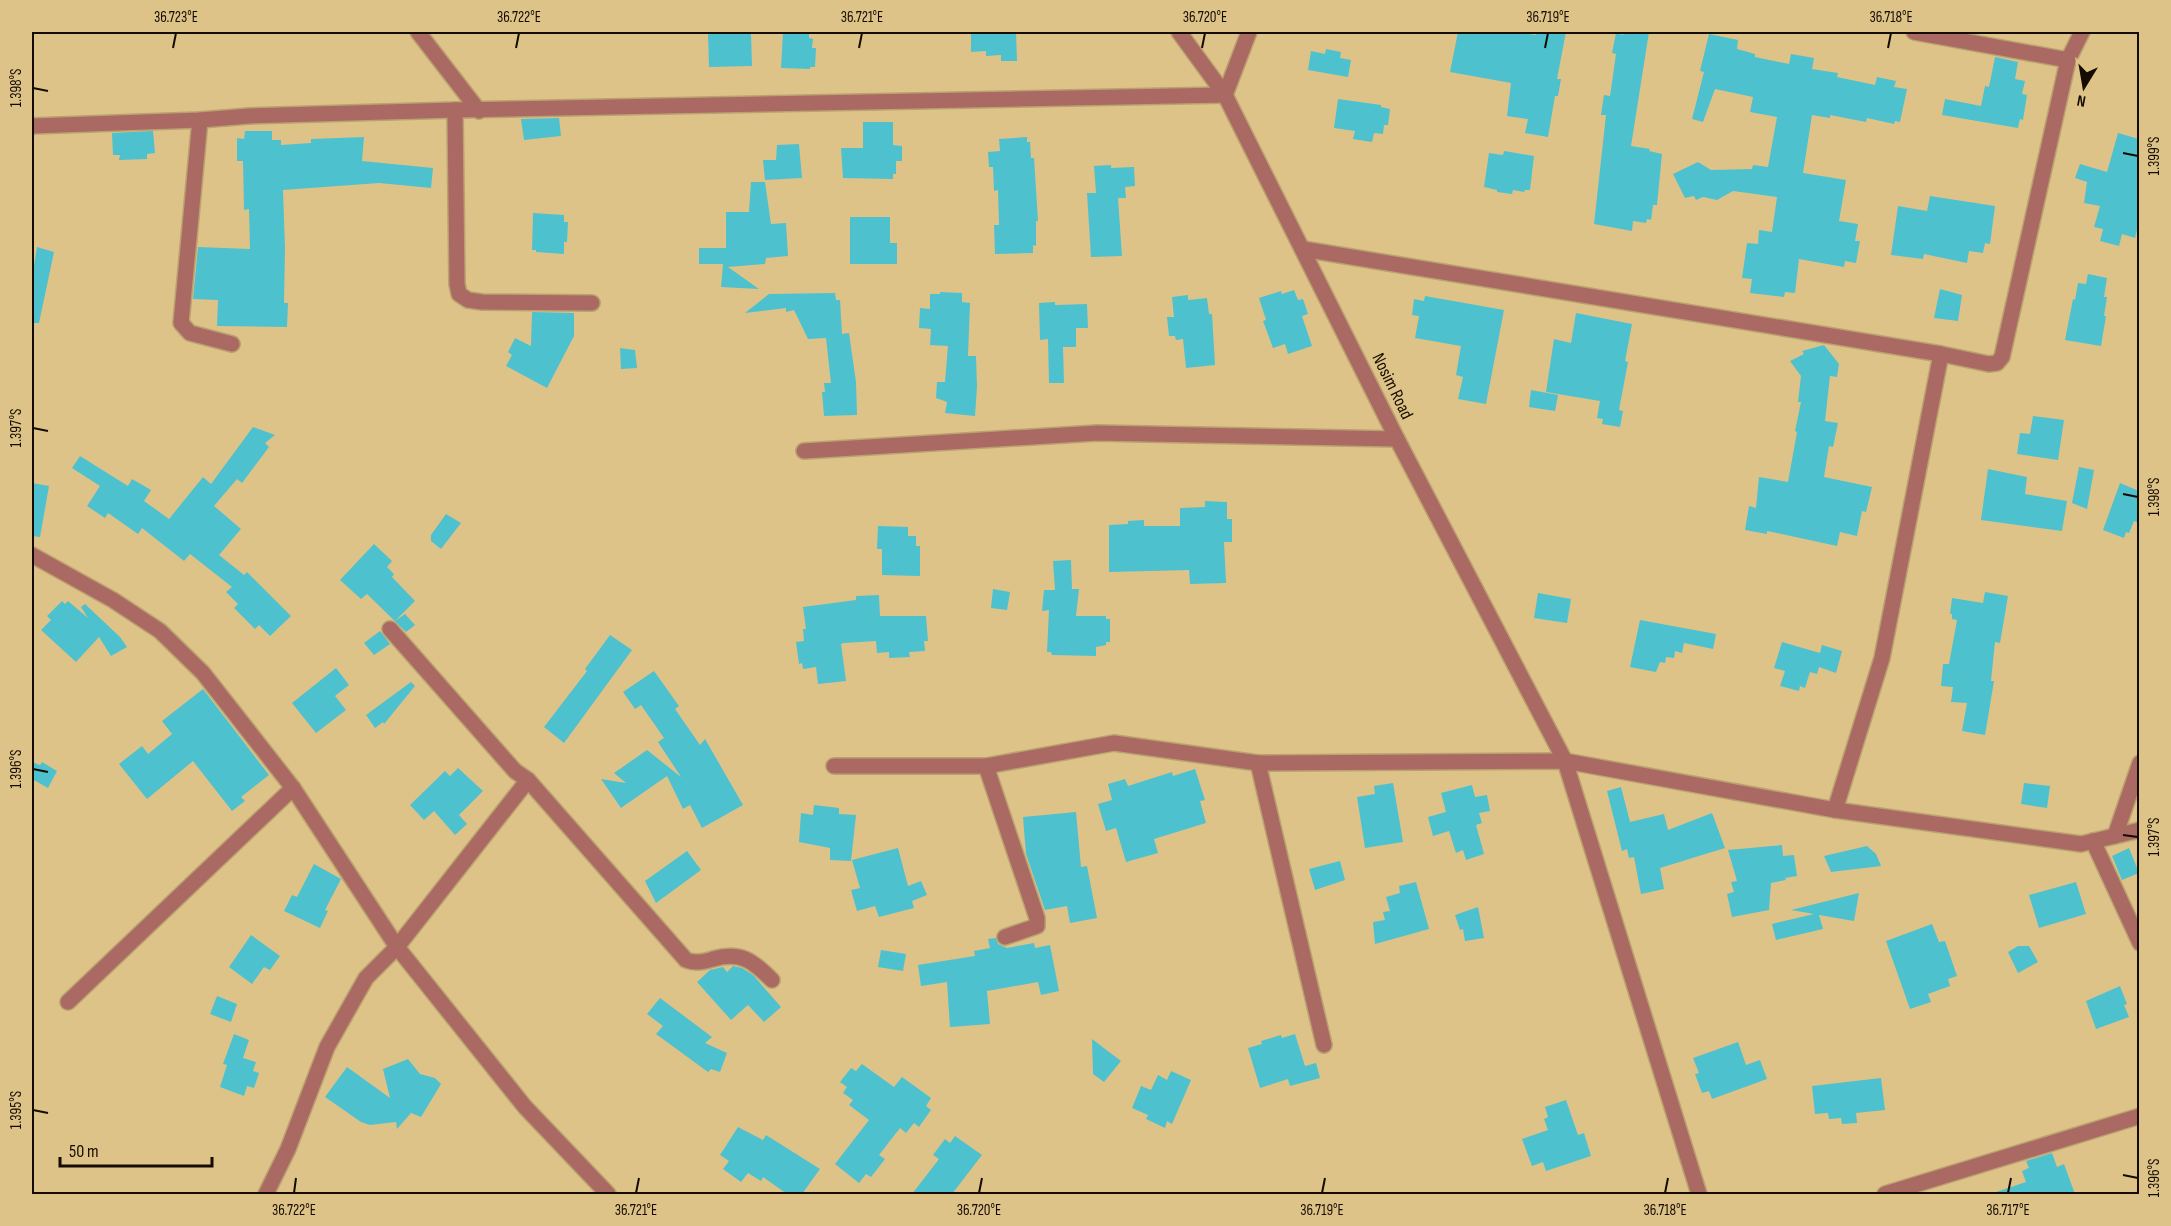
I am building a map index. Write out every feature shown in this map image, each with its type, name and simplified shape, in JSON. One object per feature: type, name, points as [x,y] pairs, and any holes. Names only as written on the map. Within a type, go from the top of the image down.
[{"type":"street","points":[[418,32],[479,111]]},
{"type":"street","name":"Nosim Road","points":[[1179,32],[1225,95],[1397,439],[1565,761],[1699,1194]]},
{"type":"street","points":[[32,126],[455,110],[1225,95],[1249,32]]},
{"type":"street","points":[[1914,32],[2068,60]]},
{"type":"street","points":[[1303,249],[1941,354],[1989,364],[1997,363],[2002,357],[2068,60],[2082,32]]},
{"type":"street","points":[[455,110],[459,294],[468,300],[482,302],[592,303]]},
{"type":"street","points":[[200,120],[181,323],[190,333],[232,344]]},
{"type":"street","points":[[1835,810],[1882,658],[1941,354]]},
{"type":"street","points":[[804,451],[1097,433],[1397,439]]},
{"type":"street","points":[[32,555],[113,600],[160,631],[203,673],[293,788],[397,947],[525,1107],[608,1194]]},
{"type":"street","points":[[390,629],[514,771],[528,780],[686,960],[694,963],[721,957],[746,958],[772,980]]},
{"type":"street","points":[[834,766],[986,766],[1114,743],[1258,763],[1565,761],[1835,810],[2081,844],[2139,830]]},
{"type":"street","points":[[1258,763],[1324,1046]]},
{"type":"street","points":[[2115,836],[2139,763]]},
{"type":"street","points":[[986,766],[1037,918],[1037,926],[1005,937]]},
{"type":"street","points":[[266,1194],[288,1149],[327,1047],[366,978],[397,947],[528,780]]},
{"type":"street","points":[[68,1002],[293,788]]},
{"type":"street","points":[[2093,841],[2139,943]]},
{"type":"street","points":[[1885,1194],[2139,1116]]},
{"type":"building","points":[[751,32],[752,66],[709,67],[708,33]]},
{"type":"building","points":[[783,32],[809,32],[809,38],[813,39],[812,48],[816,48],[815,67],[810,67],[810,69],[781,68]]},
{"type":"building","points":[[971,32],[1016,32],[1017,61],[1001,61],[1001,55],[986,56],[986,51],[971,52]]},
{"type":"building","points":[[1458,32],[1516,32],[1536,35],[1537,32],[1566,32],[1557,79],[1561,79],[1558,96],[1555,96],[1548,137],[1525,133],[1528,119],[1507,116],[1511,83],[1450,72]]},
{"type":"building","points":[[1624,32],[1649,32],[1631,146],[1650,149],[1649,151],[1662,154],[1657,205],[1653,205],[1651,220],[1647,219],[1646,223],[1633,221],[1632,231],[1594,224],[1606,115],[1601,115],[1604,95],[1610,96],[1616,54],[1612,53],[1616,33],[1623,35]]},
{"type":"building","points":[[1709,34],[1738,40],[1737,49],[1755,54],[1755,57],[1789,64],[1791,54],[1814,58],[1812,69],[1838,73],[1837,77],[1875,85],[1877,77],[1896,81],[1894,87],[1907,89],[1900,122],[1895,121],[1894,124],[1867,118],[1866,122],[1830,115],[1830,118],[1812,115],[1803,173],[1846,180],[1839,221],[1858,224],[1855,241],[1860,241],[1856,263],[1845,261],[1844,267],[1799,259],[1795,293],[1785,292],[1784,297],[1750,293],[1752,279],[1742,278],[1747,243],[1758,244],[1759,230],[1772,232],[1777,197],[1733,191],[1717,200],[1703,197],[1696,200],[1694,196],[1685,198],[1673,174],[1698,162],[1711,170],[1752,169],[1753,165],[1768,167],[1777,117],[1750,112],[1753,97],[1715,89],[1703,122],[1692,119],[1704,72],[1700,71]]},
{"type":"building","points":[[1326,49],[1341,52],[1340,58],[1351,60],[1348,77],[1308,70],[1311,51],[1325,54]]},
{"type":"building","points":[[1995,57],[2018,62],[2015,79],[2025,81],[2022,94],[2027,95],[2023,120],[2020,119],[2018,128],[1942,115],[1945,99],[1981,106],[1985,86],[1989,87]]},
{"type":"building","points":[[1338,99],[1381,105],[1381,107],[1390,109],[1388,125],[1384,125],[1383,134],[1374,133],[1372,142],[1353,139],[1355,131],[1334,128]]},
{"type":"building","points":[[559,118],[561,136],[524,140],[521,119]]},
{"type":"building","points":[[863,122],[893,122],[893,145],[902,146],[902,161],[896,161],[896,174],[893,174],[893,179],[843,178],[841,148],[863,148]]},
{"type":"building","points":[[153,131],[155,153],[147,154],[147,159],[119,160],[120,155],[113,155],[112,133]]},
{"type":"building","points":[[245,131],[272,131],[272,140],[281,140],[281,145],[311,143],[311,139],[364,137],[362,161],[433,168],[431,188],[379,183],[283,190],[284,303],[288,303],[287,327],[217,326],[218,300],[193,299],[198,247],[250,249],[249,209],[244,210],[243,161],[237,161],[237,138],[244,139]]},
{"type":"building","points":[[2118,133],[2139,139],[2139,222],[2135,238],[2122,234],[2119,246],[2100,241],[2103,229],[2094,227],[2100,206],[2084,203],[2087,182],[2075,178],[2080,164],[2107,172]]},
{"type":"building","points":[[1027,137],[1027,142],[1030,142],[1031,158],[1034,158],[1038,221],[1036,221],[1036,246],[1033,245],[1033,253],[995,254],[994,225],[999,225],[998,190],[994,191],[993,167],[989,167],[988,152],[1000,151],[999,139]]},
{"type":"building","points":[[799,144],[802,178],[765,180],[763,160],[776,160],[777,145]]},
{"type":"building","points":[[1504,151],[1534,156],[1530,190],[1524,192],[1513,190],[1512,194],[1484,187],[1489,153],[1503,155]]},
{"type":"building","points":[[1111,165],[1111,168],[1134,167],[1135,186],[1125,187],[1126,198],[1118,198],[1122,256],[1091,257],[1087,193],[1096,193],[1094,166]]},
{"type":"building","points":[[751,182],[765,182],[771,224],[786,223],[788,256],[766,258],[765,264],[728,267],[759,289],[721,287],[723,264],[699,264],[699,248],[726,248],[726,212],[749,212]]},
{"type":"building","points":[[1930,196],[1995,206],[1990,244],[1985,243],[1983,253],[1969,251],[1967,263],[1924,254],[1923,259],[1891,255],[1898,206],[1927,211]]},
{"type":"building","points":[[533,213],[564,215],[564,222],[568,222],[564,254],[532,250]]},
{"type":"building","points":[[850,217],[890,217],[890,243],[897,243],[897,264],[850,264]]},
{"type":"building","points":[[37,247],[54,252],[39,323],[32,323],[32,277]]},
{"type":"building","points":[[2088,274],[2107,278],[2104,297],[2107,297],[2104,316],[2106,316],[2101,346],[2065,340],[2078,283],[2086,284]]},
{"type":"building","points":[[1940,289],[1962,295],[1958,321],[1934,318]]},
{"type":"building","points":[[1294,290],[1298,300],[1303,299],[1308,314],[1302,316],[1312,346],[1288,354],[1285,344],[1273,348],[1263,321],[1266,320],[1259,298],[1281,291],[1282,294]]},
{"type":"building","points":[[940,292],[962,293],[962,302],[970,303],[968,356],[976,356],[975,416],[945,413],[947,402],[936,398],[937,382],[945,382],[948,346],[930,345],[931,329],[919,328],[920,308],[930,309],[930,294],[940,294]]},
{"type":"building","points":[[835,293],[836,300],[840,300],[842,334],[849,333],[856,382],[857,415],[824,416],[822,392],[825,392],[824,383],[831,383],[826,338],[808,339],[794,310],[786,312],[786,308],[745,313],[769,294]]},
{"type":"building","points":[[1188,295],[1188,300],[1207,298],[1209,314],[1212,314],[1215,365],[1186,368],[1183,339],[1176,340],[1175,336],[1169,336],[1167,317],[1174,317],[1172,297]]},
{"type":"building","points":[[1425,296],[1504,310],[1486,404],[1458,399],[1463,377],[1456,375],[1461,346],[1415,338],[1419,316],[1412,315],[1414,299],[1424,301]]},
{"type":"building","points":[[1055,302],[1055,305],[1087,304],[1088,328],[1076,328],[1076,347],[1063,347],[1064,383],[1049,383],[1048,339],[1040,340],[1039,303]]},
{"type":"building","points":[[532,312],[574,313],[574,336],[547,388],[506,366],[512,355],[508,352],[515,338],[531,346]]},
{"type":"building","points":[[1576,313],[1632,324],[1619,410],[1623,411],[1620,427],[1602,424],[1603,419],[1597,418],[1600,401],[1546,392],[1554,339],[1571,343]]},
{"type":"building","points":[[1824,345],[1839,364],[1837,377],[1830,376],[1825,421],[1838,423],[1833,447],[1829,446],[1824,477],[1872,487],[1866,512],[1862,511],[1857,536],[1840,532],[1837,546],[1767,531],[1767,534],[1745,530],[1749,506],[1756,508],[1759,477],[1788,482],[1801,402],[1798,402],[1801,376],[1790,361],[1804,354],[1802,351]]},
{"type":"building","points":[[620,348],[635,350],[637,368],[621,369]]},
{"type":"building","points":[[1531,390],[1558,395],[1555,411],[1529,407]]},
{"type":"building","points":[[2033,416],[2064,420],[2058,460],[2017,454],[2020,433],[2030,434]]},
{"type":"building","points":[[253,427],[275,435],[265,443],[269,447],[242,483],[237,479],[214,506],[241,529],[219,555],[244,575],[247,572],[291,616],[270,636],[259,625],[255,629],[234,608],[238,604],[226,592],[232,587],[190,554],[184,561],[142,528],[138,534],[108,513],[105,518],[87,506],[100,486],[72,468],[80,456],[128,486],[132,479],[151,490],[144,501],[169,519],[203,477],[211,484]]},
{"type":"building","points":[[2079,467],[2094,470],[2087,509],[2072,503]]},
{"type":"building","points":[[1988,469],[2027,477],[2025,494],[2067,501],[2062,531],[1981,520]]},
{"type":"building","points":[[32,483],[49,486],[40,537],[32,536]]},
{"type":"building","points":[[2120,483],[2139,491],[2139,523],[2134,521],[2124,538],[2103,530]]},
{"type":"building","points":[[1205,501],[1227,502],[1227,519],[1232,519],[1232,542],[1224,542],[1226,583],[1190,584],[1189,570],[1109,572],[1109,525],[1144,520],[1144,526],[1180,526],[1180,508],[1205,507]]},
{"type":"building","points":[[446,514],[461,523],[441,549],[431,541],[431,535]]},
{"type":"building","points":[[878,526],[908,527],[908,536],[916,536],[916,546],[920,546],[920,576],[882,575],[882,549],[877,549]]},
{"type":"building","points":[[374,544],[392,561],[387,567],[394,574],[392,577],[415,601],[395,621],[405,614],[415,625],[406,632],[367,594],[361,599],[340,580]]},
{"type":"building","points":[[1071,560],[1072,589],[1079,589],[1076,616],[1106,616],[1106,619],[1110,619],[1110,642],[1096,647],[1096,656],[1052,655],[1051,652],[1047,652],[1049,610],[1042,611],[1044,590],[1055,590],[1053,561]]},
{"type":"building","points":[[993,589],[1010,592],[1007,610],[991,608]]},
{"type":"building","points":[[1985,592],[2008,596],[2000,643],[1995,642],[1991,681],[1994,681],[1985,735],[1962,731],[1967,703],[1951,702],[1953,687],[1941,686],[1943,664],[1949,664],[1957,620],[1952,619],[1952,614],[1950,614],[1952,598],[1983,603]]},
{"type":"building","points":[[1538,593],[1571,599],[1567,623],[1534,618]]},
{"type":"building","points":[[879,595],[880,616],[926,616],[928,641],[924,641],[925,651],[909,652],[910,657],[889,658],[889,652],[877,653],[876,641],[844,643],[841,644],[846,681],[818,684],[816,667],[803,669],[802,663],[799,664],[796,642],[804,641],[803,629],[806,629],[803,607],[856,600],[856,596]]},
{"type":"building","points":[[62,601],[65,604],[68,601],[88,618],[81,607],[85,604],[120,637],[127,647],[111,656],[99,637],[76,662],[41,630],[51,620],[47,616]]},
{"type":"building","points":[[1640,620],[1716,634],[1713,649],[1684,643],[1682,653],[1675,651],[1674,658],[1666,657],[1665,663],[1660,662],[1656,672],[1630,667]]},
{"type":"building","points":[[380,631],[390,644],[374,655],[364,643]]},
{"type":"building","points":[[610,635],[632,650],[564,743],[544,727],[587,671],[585,669]]},
{"type":"building","points":[[1782,642],[1820,653],[1822,645],[1842,651],[1836,673],[1819,667],[1817,674],[1810,672],[1805,688],[1800,686],[1799,691],[1780,686],[1785,671],[1774,668]]},
{"type":"building","points":[[336,668],[349,685],[335,696],[346,710],[316,733],[292,703]]},
{"type":"building","points":[[654,671],[679,706],[675,709],[700,745],[705,739],[743,805],[702,828],[690,805],[683,809],[667,776],[621,808],[601,779],[626,783],[614,773],[647,750],[681,777],[658,742],[664,738],[641,705],[635,709],[623,692]]},
{"type":"building","points":[[411,682],[415,686],[384,724],[383,722],[375,728],[366,715]]},
{"type":"building","points":[[203,689],[269,775],[241,797],[245,801],[232,811],[193,761],[147,799],[119,764],[142,746],[148,754],[172,734],[162,721]]},
{"type":"building","points":[[32,762],[40,765],[42,762],[57,771],[48,788],[32,779]]},
{"type":"building","points":[[458,768],[483,791],[459,815],[467,824],[455,835],[434,811],[424,820],[410,805],[445,771],[450,776]]},
{"type":"building","points":[[1195,769],[1205,800],[1200,801],[1206,823],[1154,839],[1158,853],[1126,862],[1116,828],[1106,831],[1098,804],[1112,800],[1108,784],[1125,779],[1128,786],[1172,772],[1173,776]]},
{"type":"building","points":[[1393,783],[1403,842],[1365,848],[1357,797],[1375,794],[1374,786]]},
{"type":"building","points":[[2024,783],[2050,786],[2047,808],[2021,804]]},
{"type":"building","points":[[1472,785],[1475,797],[1487,795],[1490,811],[1479,813],[1482,823],[1476,825],[1484,854],[1466,860],[1463,850],[1456,853],[1449,831],[1433,836],[1428,817],[1446,812],[1441,793]]},
{"type":"building","points":[[1621,787],[1630,822],[1664,814],[1668,830],[1712,813],[1725,848],[1660,868],[1664,889],[1641,894],[1634,857],[1629,858],[1627,849],[1622,851],[1607,791]]},
{"type":"building","points":[[814,805],[839,808],[839,814],[856,815],[851,861],[830,860],[830,848],[799,842],[801,813],[813,815]]},
{"type":"building","points":[[1076,812],[1081,867],[1087,866],[1097,918],[1070,923],[1067,906],[1045,910],[1026,854],[1023,817]]},
{"type":"building","points":[[1782,845],[1783,856],[1794,855],[1797,876],[1771,883],[1769,910],[1732,917],[1727,894],[1734,892],[1731,882],[1737,881],[1728,850]]},
{"type":"building","points":[[1867,846],[1876,854],[1881,866],[1831,872],[1824,856]]},
{"type":"building","points":[[898,848],[908,886],[921,881],[927,895],[912,901],[914,908],[879,917],[875,906],[857,911],[851,890],[860,888],[852,860]]},
{"type":"building","points":[[2129,848],[2139,873],[2122,880],[2112,856]]},
{"type":"building","points":[[687,851],[701,870],[656,903],[645,881]]},
{"type":"building","points":[[1340,861],[1345,880],[1315,890],[1309,869]]},
{"type":"building","points":[[314,864],[341,879],[325,910],[328,911],[320,928],[284,911],[292,895],[297,897]]},
{"type":"building","points":[[1416,882],[1429,929],[1375,944],[1373,922],[1385,920],[1383,912],[1390,911],[1386,897],[1400,893],[1399,886]]},
{"type":"building","points":[[2076,882],[2086,914],[2039,928],[2029,895]]},
{"type":"building","points":[[1859,893],[1854,921],[1819,915],[1823,929],[1776,940],[1772,924],[1814,914],[1791,910]]},
{"type":"building","points":[[1478,907],[1484,938],[1465,941],[1463,929],[1460,930],[1455,915]]},
{"type":"building","points":[[1932,924],[1939,942],[1945,941],[1957,976],[1948,979],[1950,986],[1928,994],[1931,1002],[1910,1009],[1886,941]]},
{"type":"building","points":[[251,935],[280,956],[270,970],[264,967],[252,984],[229,967]]},
{"type":"building","points":[[996,938],[998,944],[1007,948],[1034,943],[1035,948],[1050,945],[1059,991],[1041,995],[1038,982],[987,991],[990,1024],[950,1027],[947,982],[921,986],[918,965],[975,956],[974,951],[990,948],[988,939]]},
{"type":"building","points":[[2018,946],[2029,946],[2038,962],[2018,973],[2008,952]]},
{"type":"building","points":[[881,950],[906,954],[903,971],[878,967]]},
{"type":"building","points":[[733,966],[742,968],[753,975],[781,1007],[764,1022],[748,1005],[731,1020],[697,982],[710,970],[723,967],[727,972]]},
{"type":"building","points":[[2120,986],[2129,1017],[2096,1029],[2086,1001]]},
{"type":"building","points":[[217,996],[237,1004],[231,1022],[210,1014]]},
{"type":"building","points":[[660,998],[712,1037],[705,1043],[727,1053],[720,1072],[711,1069],[708,1072],[656,1034],[663,1026],[647,1014]]},
{"type":"building","points":[[234,1034],[249,1040],[243,1058],[256,1062],[253,1071],[259,1073],[254,1088],[247,1086],[244,1096],[220,1087],[227,1065],[223,1064]]},
{"type":"building","points":[[1295,1034],[1305,1066],[1316,1063],[1320,1078],[1290,1086],[1288,1079],[1260,1088],[1248,1048],[1281,1035],[1282,1038]]},
{"type":"building","points":[[1092,1039],[1121,1061],[1104,1082],[1093,1074]]},
{"type":"building","points":[[1738,1042],[1746,1065],[1760,1060],[1767,1079],[1712,1099],[1709,1091],[1702,1093],[1695,1074],[1699,1073],[1693,1058]]},
{"type":"building","points":[[408,1059],[420,1074],[435,1078],[441,1084],[421,1117],[411,1113],[397,1129],[396,1122],[370,1125],[361,1122],[325,1097],[347,1067],[390,1098],[383,1069]]},
{"type":"building","points":[[862,1064],[894,1087],[902,1077],[931,1098],[926,1106],[931,1110],[919,1127],[914,1123],[906,1133],[900,1128],[879,1155],[885,1159],[871,1177],[866,1174],[859,1183],[835,1164],[869,1120],[849,1105],[853,1100],[843,1093],[847,1087],[840,1082],[851,1068],[856,1071]]},
{"type":"building","points":[[1171,1071],[1191,1080],[1172,1124],[1167,1121],[1165,1128],[1146,1119],[1148,1115],[1132,1108],[1141,1086],[1151,1090],[1158,1075],[1167,1080]]},
{"type":"building","points":[[1881,1078],[1885,1110],[1856,1113],[1857,1123],[1842,1124],[1841,1118],[1829,1119],[1828,1113],[1815,1114],[1812,1086]]},
{"type":"building","points":[[1566,1100],[1578,1135],[1584,1133],[1591,1156],[1546,1171],[1543,1162],[1532,1166],[1522,1139],[1548,1130],[1544,1119],[1548,1117],[1545,1107]]},
{"type":"building","points":[[738,1127],[763,1140],[766,1135],[820,1169],[802,1194],[787,1194],[763,1177],[761,1181],[748,1173],[741,1182],[723,1169],[729,1161],[720,1155]]},
{"type":"building","points":[[955,1136],[982,1155],[952,1194],[912,1194],[939,1159],[933,1155],[945,1139],[950,1143]]},
{"type":"building","points":[[2052,1153],[2057,1167],[2064,1164],[2075,1194],[1997,1194],[1996,1192],[2026,1182],[2022,1171],[2029,1168],[2026,1161]]}]
